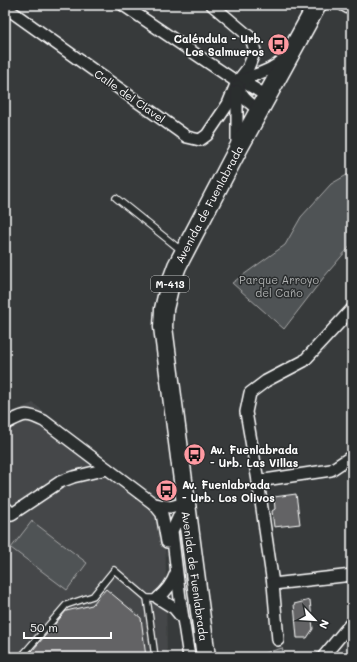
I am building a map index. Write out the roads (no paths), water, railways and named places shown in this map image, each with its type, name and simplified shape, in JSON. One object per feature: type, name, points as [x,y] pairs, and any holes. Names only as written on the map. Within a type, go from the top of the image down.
[{"type":"main road","name":"Avenida de Fuenlabrada","points":[[206,657],[163,327],[164,309],[169,288],[184,252],[238,149],[317,5]]},
{"type":"street","points":[[123,5],[237,82],[245,83],[263,103]]},
{"type":"street","name":"Calle del Clavel","points":[[5,7],[188,137],[200,140],[207,136],[228,104],[237,82],[248,68],[255,51],[251,38],[212,5]]},
{"type":"street","points":[[343,5],[352,10]]},
{"type":"street","points":[[237,82],[264,73],[280,63],[293,50]]},
{"type":"street","points":[[237,82],[239,92],[245,100],[263,103]]},
{"type":"street","points":[[237,82],[238,149]]},
{"type":"street","points":[[278,640],[273,584],[246,412],[250,393],[266,381],[304,361],[352,309]]},
{"type":"street","points":[[5,424],[26,414],[44,421],[154,504],[162,514],[165,524],[168,549],[175,556]]},
{"type":"street","points":[[258,481],[331,470],[352,456]]},
{"type":"street","points":[[5,508],[12,514],[60,482],[73,477],[107,469]]},
{"type":"street","points":[[154,504],[170,507],[185,503]]},
{"type":"street","points":[[185,503],[172,531],[189,657]]},
{"type":"street","points":[[153,598],[168,590],[172,585],[177,571]]},
{"type":"street","points":[[273,584],[352,575]]},
{"type":"street","points":[[153,598],[174,608],[183,619]]},
{"type":"street","points":[[323,657],[352,622]]},
{"type":"lane","points":[[116,198],[184,252]]},
{"type":"lane","points":[[21,657],[66,605],[93,596],[114,570],[153,598],[155,657]]},
{"type":"place","name":"Caléndula - Urb. Los Salmueros","points":[[279,44]]},
{"type":"place","name":"Av. Fuenlabrada - Urb. Las Villas","points":[[194,455]]},
{"type":"place","name":"Av. Fuenlabrada - Urb. Los Olivos","points":[[166,490]]},
{"type":"park label","name":"Parque Arroyo del Caño","points":[[279,285]]}]
